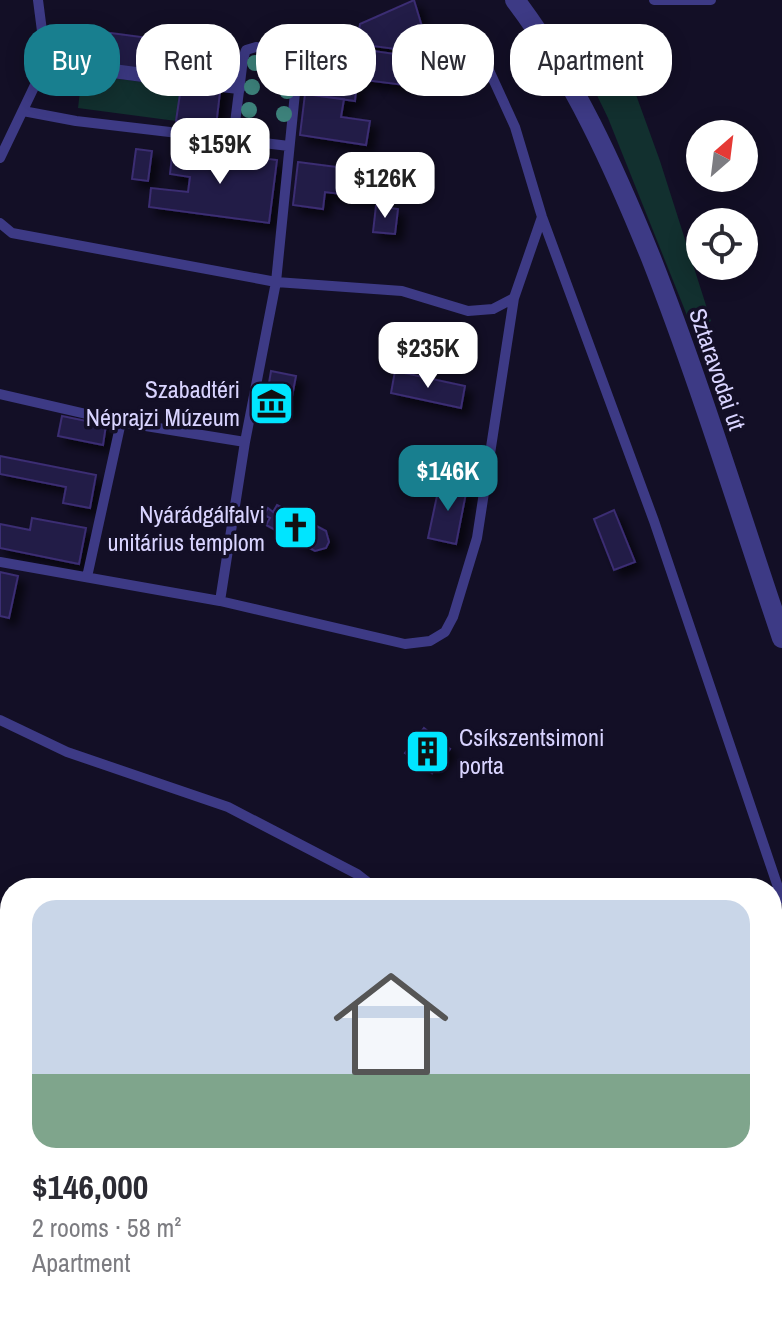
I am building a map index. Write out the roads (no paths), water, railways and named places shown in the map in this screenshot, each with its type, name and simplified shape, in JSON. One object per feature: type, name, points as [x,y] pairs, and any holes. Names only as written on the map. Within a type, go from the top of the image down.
[{"type":"street","name":"Sztaravodai út","points":[[515,0],[569,81],[628,201],[687,356],[782,638]]},
{"type":"lane","points":[[0,158],[46,62],[38,0]]},
{"type":"lane","points":[[654,0],[711,0]]},
{"type":"lane","points":[[220,601],[245,442],[276,282],[299,53],[256,47],[246,50],[240,80]]},
{"type":"lane","points":[[494,81],[515,127],[542,217],[654,521],[775,878]]},
{"type":"lane","points":[[233,139],[238,96]]},
{"type":"lane","points":[[23,111],[76,121],[289,146]]},
{"type":"lane","points":[[0,562],[220,601],[405,644],[430,641],[445,632],[453,617],[477,538],[514,298],[542,217]]},
{"type":"lane","points":[[0,223],[12,233],[276,282],[402,291],[468,311],[493,309],[514,298]]},
{"type":"lane","points":[[0,394],[121,422],[245,442]]},
{"type":"lane","points":[[87,577],[121,422]]},
{"type":"lane","points":[[0,720],[67,752],[228,807],[362,878]]},
{"type":"place","name":"Szabadtéri Néprajzi Múzeum","points":[[271,403]]},
{"type":"place","name":"Nyárádgálfalvi unitárius templom","points":[[296,528]]},
{"type":"place","name":"Csíkszentsimoni porta","points":[[428,751]]}]
